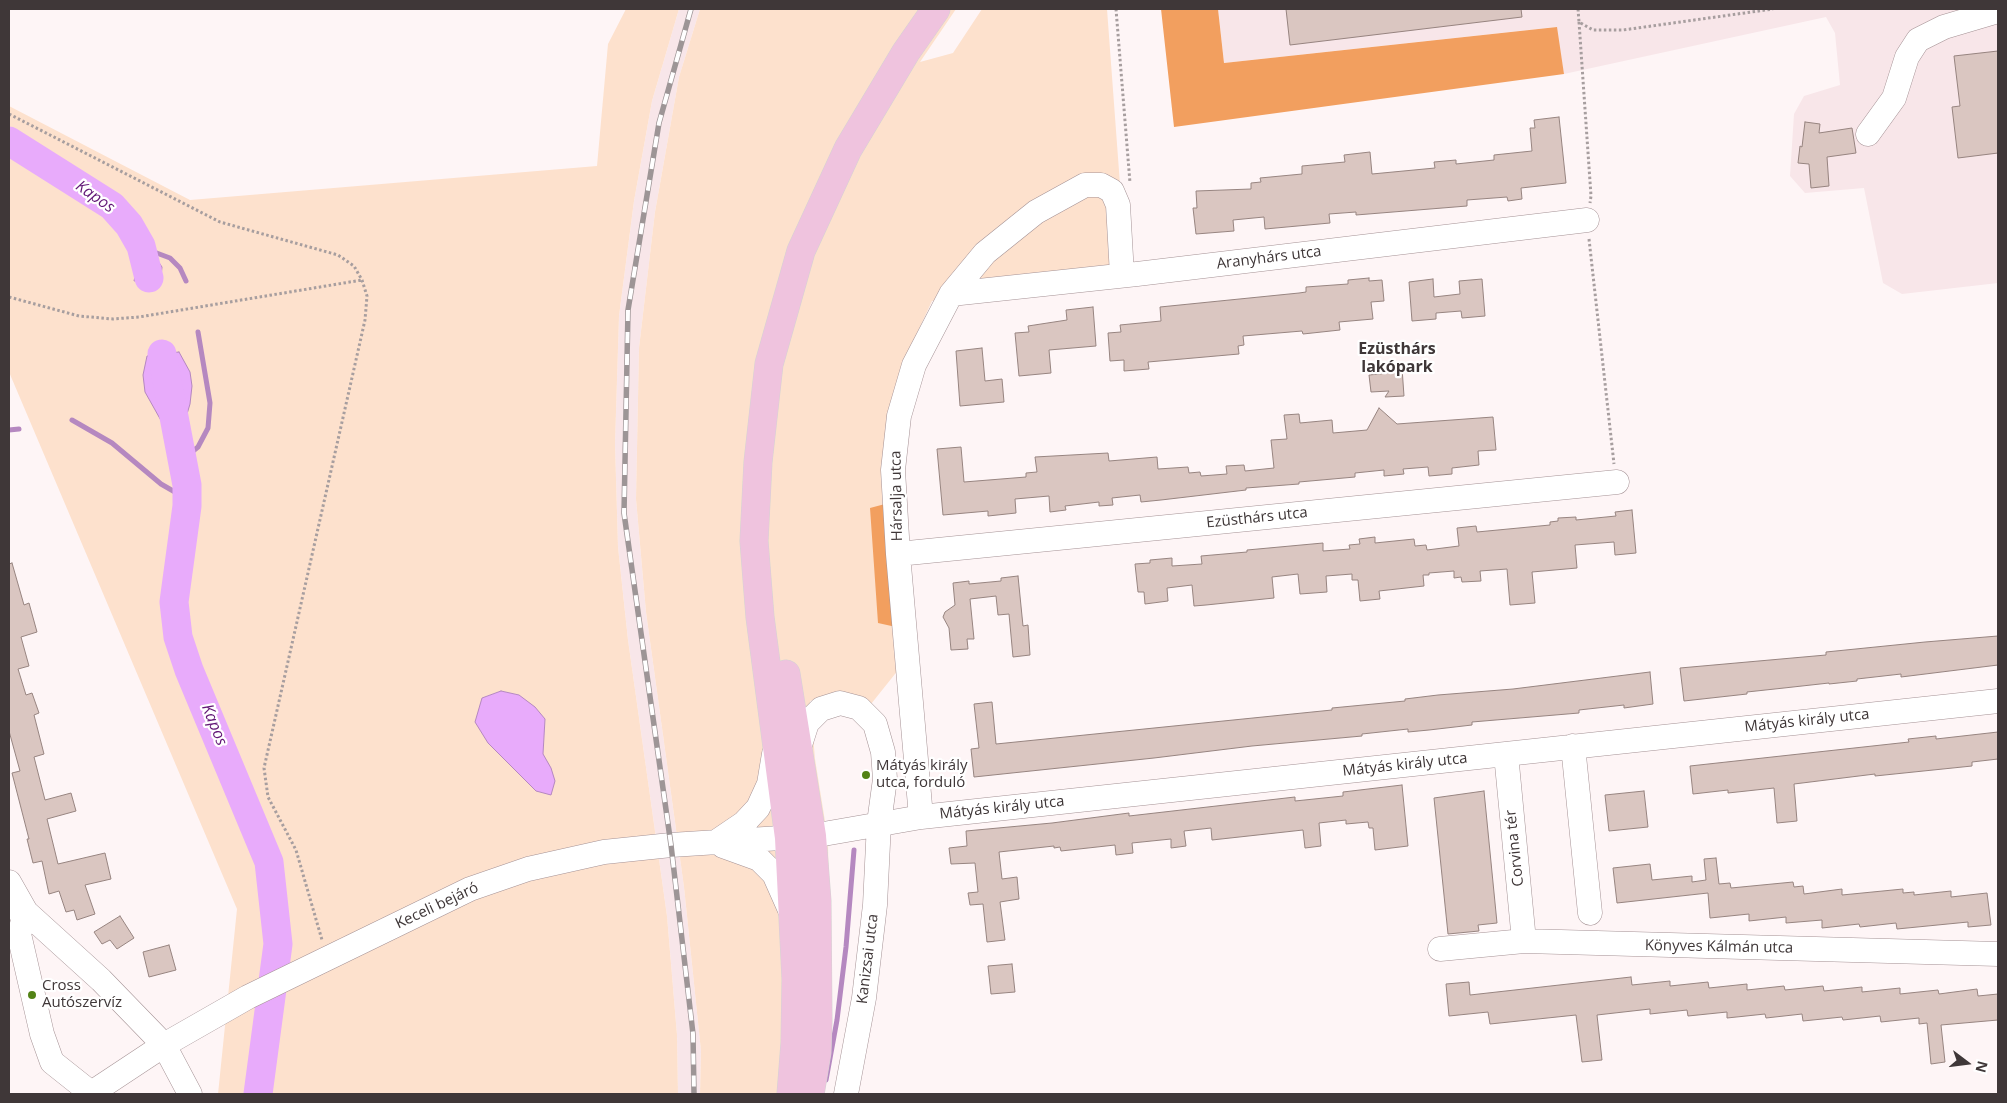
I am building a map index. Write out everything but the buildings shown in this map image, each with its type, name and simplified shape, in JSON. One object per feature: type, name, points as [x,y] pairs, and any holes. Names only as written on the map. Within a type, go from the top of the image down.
[{"type":"main road","points":[[810,1094],[818,1022],[817,901],[801,837],[787,746],[760,617],[754,541],[758,462],[769,364],[801,250],[848,149],[906,52],[936,9]]},
{"type":"main road","points":[[791,1094],[795,1043],[796,979],[794,920],[801,837]]},
{"type":"street","points":[[1868,134],[1894,98],[1907,57],[1918,40],[1944,27],[1998,11]]},
{"type":"street","name":"Hársalja utca","points":[[921,817],[898,554],[893,470],[899,416],[914,365],[951,294],[985,253],[1036,212],[1085,185],[1100,185],[1112,191],[1118,205],[1122,275]]},
{"type":"street","name":"Aranyhárs utca","points":[[951,294],[1587,220]]},
{"type":"street","name":"Ezüsthárs utca","points":[[898,554],[1617,482]]},
{"type":"street","name":"Mátyás király utca","points":[[801,837],[921,817],[1998,701]]},
{"type":"street","points":[[714,843],[744,823],[758,808],[787,746],[807,723],[821,709],[840,703],[860,708],[875,724],[883,752],[885,778],[879,823]]},
{"type":"street","points":[[1574,746],[1590,913]]},
{"type":"street","name":"Corvina tér","points":[[1506,754],[1524,941]]},
{"type":"street","name":"Kanizsai utca","points":[[846,1094],[864,998],[875,905],[879,823]]},
{"type":"street","name":"Keceli bejáró","points":[[91,1094],[164,1045],[248,997],[304,968],[470,889],[528,869],[604,852],[801,837]]},
{"type":"street","points":[[714,843],[759,859],[774,874],[794,920]]},
{"type":"street","points":[[9,882],[17,910],[19,934],[42,1034],[52,1062],[91,1094]]},
{"type":"street","points":[[17,910],[101,980],[164,1045],[190,1094]]},
{"type":"street","name":"Könyves Kálmán utca","points":[[1440,949],[1524,941],[1998,954]]},
{"type":"path","points":[[1116,9],[1130,185]]},
{"type":"path","points":[[1578,9],[1591,196],[1587,220],[1617,482]]},
{"type":"path","points":[[1579,22],[1593,30],[1623,30],[1773,9]]},
{"type":"path","points":[[9,114],[220,222],[338,255],[354,266],[362,280],[367,296],[365,320],[264,768],[268,796],[296,850],[327,958]]},
{"type":"path","points":[[9,297],[79,316],[114,319],[140,317],[362,280]]},
{"type":"shaded area","points":[[626,9],[679,9],[652,101],[634,201],[619,316],[615,444],[618,547],[628,640],[667,916],[677,1035],[678,1094],[218,1094],[237,909],[9,372],[9,106],[190,200],[597,166],[608,44]],"holes":[[[501,691],[519,695],[545,719],[543,754],[501,755],[488,743],[482,698]]]},
{"type":"shaded area","points":[[679,9],[700,9],[679,77],[655,212],[639,348],[636,499],[646,612],[684,887],[701,1051],[700,1094],[678,1094],[677,1035],[667,916],[628,640],[618,547],[615,444],[619,316],[634,201],[652,101]]},
{"type":"shaded area","points":[[700,9],[956,9],[920,62],[953,53],[982,9],[1107,9],[1127,279],[932,301],[904,361],[896,627],[899,669],[871,704],[831,694],[810,701],[815,759],[828,840],[829,915],[818,1094],[700,1094],[701,1051],[684,887],[646,612],[636,499],[639,348],[655,212],[679,77]]},
{"type":"shaded area","points":[[1161,9],[1218,9],[1224,63],[1557,27],[1564,74],[1174,127]]},
{"type":"shaded area","points":[[1218,9],[1998,9],[1998,283],[1902,294],[1883,283],[1864,188],[1805,193],[1790,176],[1794,114],[1804,96],[1840,85],[1835,33],[1826,17],[1564,74],[1556,27],[1224,63]]},
{"type":"shaded area","points":[[137,239],[148,246],[162,267],[161,277],[134,281],[136,272],[133,252]]},
{"type":"shaded area","points":[[179,352],[190,372],[192,386],[190,404],[184,424],[187,452],[182,460],[174,459],[168,433],[145,392],[143,375],[147,356]]},
{"type":"shaded area","points":[[885,504],[896,627],[878,623],[870,508]]},
{"type":"shaded area","points":[[501,691],[519,695],[535,707],[545,719],[543,754],[551,768],[555,781],[551,795],[536,791],[488,743],[475,722],[482,698]]},
{"type":"waterway","name":"Kapos","points":[[9,141],[112,206],[129,225],[141,246],[149,278]]},
{"type":"waterway","points":[[146,249],[170,258],[180,268],[186,281]]},
{"type":"waterway","points":[[182,460],[198,447],[208,428],[210,403],[198,332]]},
{"type":"waterway","name":"Kapos","points":[[162,354],[187,485],[187,506],[174,602],[178,637],[189,670],[269,862],[278,944],[258,1094]]},
{"type":"waterway","points":[[72,420],[112,443],[161,484],[187,499]]},
{"type":"waterway","points":[[9,430],[19,429]]},
{"type":"waterway","points":[[826,1080],[837,1020],[846,947],[854,850]]},
{"type":"waterway","points":[[259,1089],[268,1090]]},
{"type":"railway","points":[[691,9],[659,123],[628,310],[624,513],[671,845],[693,1034],[694,1094]]},
{"type":"place","name":"Mátyás király utca, forduló","points":[[866,775]]},
{"type":"place","name":"Cross Autószervíz","points":[[32,995]]},
{"type":"district","name":"Ezüsthárs lakópark","points":[[1397,358]]}]
